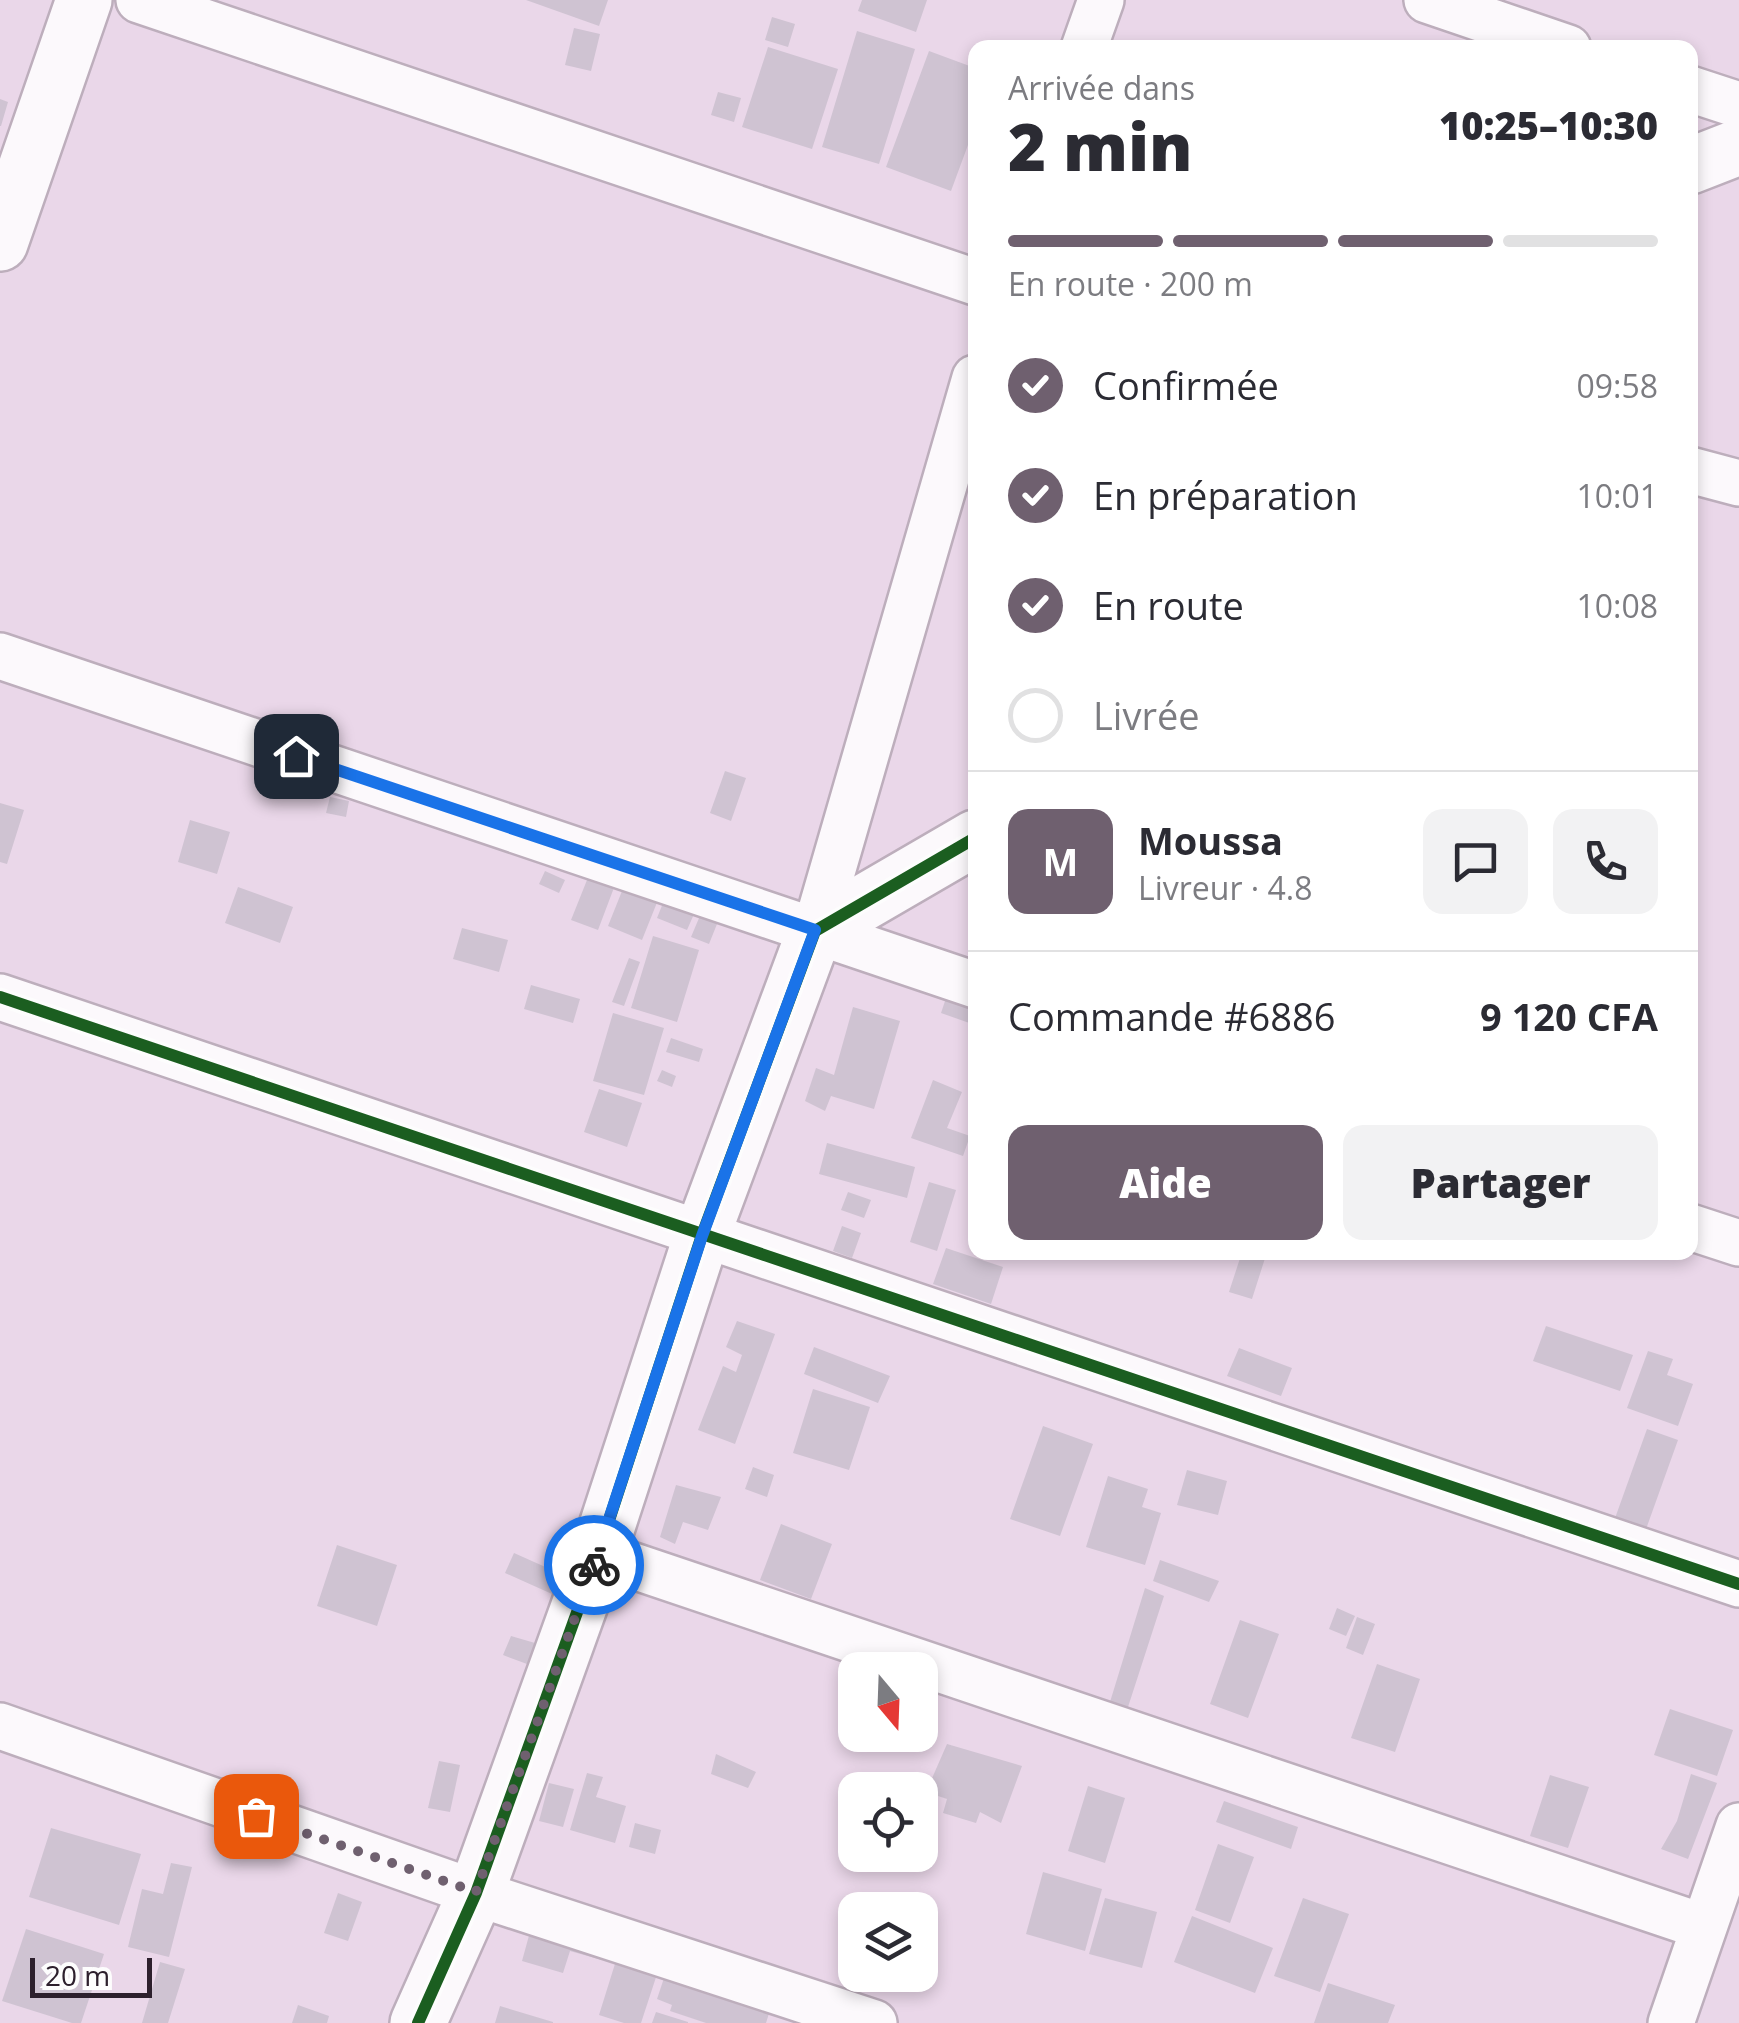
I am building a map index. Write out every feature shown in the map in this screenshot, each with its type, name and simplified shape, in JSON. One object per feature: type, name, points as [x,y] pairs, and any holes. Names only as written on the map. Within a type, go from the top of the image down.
[{"type":"street","points":[[0,243],[84,0]]},
{"type":"street","points":[[138,0],[968,280]]},
{"type":"street","points":[[1087,40],[1101,0]]},
{"type":"street","points":[[1427,0],[1544,40]]},
{"type":"street","points":[[1698,92],[1739,106]]},
{"type":"street","points":[[1698,163],[1739,148]]},
{"type":"street","points":[[418,2023],[476,1892],[598,1554],[702,1236],[815,930],[968,402]]},
{"type":"street","points":[[1698,472],[1739,482]]},
{"type":"street","points":[[0,656],[968,983]]},
{"type":"street","points":[[815,930],[968,842]]},
{"type":"street","points":[[0,997],[1739,1584]]},
{"type":"street","points":[[1698,1230],[1739,1243]]},
{"type":"street","points":[[598,1554],[1704,1927]]},
{"type":"street","points":[[0,1726],[476,1892],[874,2023]]},
{"type":"street","points":[[1671,2023],[1739,1826]]},
{"type":"building","points":[[526,0],[608,0],[599,26]]},
{"type":"building","points":[[862,0],[927,0],[916,32],[858,11]]},
{"type":"building","points":[[772,17],[795,24],[788,47],[765,40]]},
{"type":"building","points":[[574,28],[600,34],[591,71],[565,65]]},
{"type":"building","points":[[857,31],[915,49],[879,164],[822,147]]},
{"type":"building","points":[[768,47],[838,69],[812,149],[742,127]]},
{"type":"building","points":[[929,51],[968,65],[968,145],[951,191],[886,167]]},
{"type":"building","points":[[718,92],[741,98],[734,122],[711,115]]},
{"type":"building","points":[[0,99],[8,102],[1,126],[0,126]]},
{"type":"building","points":[[725,771],[746,778],[731,821],[710,813]]},
{"type":"building","points":[[330,797],[349,801],[346,817],[326,813]]},
{"type":"building","points":[[0,803],[24,810],[7,864],[0,862]]},
{"type":"building","points":[[190,820],[230,832],[217,874],[178,862]]},
{"type":"building","points":[[545,871],[565,880],[559,893],[539,884]]},
{"type":"building","points":[[589,875],[615,885],[598,930],[571,920]]},
{"type":"building","points":[[626,881],[660,895],[642,940],[608,926]]},
{"type":"building","points":[[238,887],[293,907],[280,943],[225,923]]},
{"type":"building","points":[[667,893],[698,905],[687,930],[657,918]]},
{"type":"building","points":[[702,911],[719,919],[709,944],[691,937]]},
{"type":"building","points":[[462,928],[508,940],[499,972],[453,959]]},
{"type":"building","points":[[653,936],[699,950],[677,1022],[631,1008]]},
{"type":"building","points":[[629,958],[640,962],[624,1006],[612,1002]]},
{"type":"building","points":[[531,985],[580,999],[573,1023],[524,1009]]},
{"type":"building","points":[[947,995],[968,1002],[968,1023],[941,1013]]},
{"type":"building","points":[[853,1007],[900,1021],[874,1109],[831,1096],[825,1111],[805,1101],[816,1068],[834,1075]]},
{"type":"building","points":[[613,1013],[664,1028],[644,1095],[593,1081]]},
{"type":"building","points":[[671,1038],[703,1049],[699,1062],[666,1052]]},
{"type":"building","points":[[662,1070],[676,1076],[672,1087],[657,1081]]},
{"type":"building","points":[[933,1080],[962,1092],[947,1128],[968,1135],[963,1156],[911,1138]]},
{"type":"building","points":[[599,1089],[642,1103],[627,1147],[584,1132]]},
{"type":"building","points":[[827,1143],[915,1167],[907,1198],[819,1174]]},
{"type":"building","points":[[929,1182],[956,1190],[937,1251],[910,1242]]},
{"type":"building","points":[[848,1192],[871,1200],[864,1218],[841,1210]]},
{"type":"building","points":[[842,1226],[861,1233],[852,1258],[833,1251]]},
{"type":"building","points":[[946,1248],[968,1255],[968,1260],[1003,1267],[991,1304],[933,1284]]},
{"type":"building","points":[[1239,1260],[1264,1260],[1252,1299],[1229,1292]]},
{"type":"building","points":[[737,1321],[775,1334],[735,1444],[698,1430],[723,1366],[736,1372],[742,1355],[726,1347]]},
{"type":"building","points":[[1546,1326],[1633,1355],[1620,1391],[1533,1361]]},
{"type":"building","points":[[814,1347],[890,1376],[878,1403],[804,1374]]},
{"type":"building","points":[[1239,1348],[1292,1368],[1281,1396],[1227,1376]]},
{"type":"building","points":[[1648,1351],[1673,1359],[1667,1375],[1693,1384],[1678,1426],[1627,1408]]},
{"type":"building","points":[[813,1389],[870,1407],[849,1470],[793,1453]]},
{"type":"building","points":[[1043,1426],[1093,1444],[1060,1536],[1010,1519]]},
{"type":"building","points":[[1647,1429],[1678,1440],[1645,1532],[1614,1521]]},
{"type":"building","points":[[753,1467],[774,1475],[767,1497],[745,1489]]},
{"type":"building","points":[[1187,1470],[1227,1481],[1218,1515],[1177,1505]]},
{"type":"building","points":[[1108,1476],[1148,1489],[1142,1507],[1161,1513],[1145,1565],[1086,1547]]},
{"type":"building","points":[[676,1485],[721,1497],[708,1530],[683,1522],[675,1544],[660,1537]]},
{"type":"building","points":[[781,1524],[832,1544],[811,1599],[760,1580]]},
{"type":"building","points":[[337,1545],[397,1565],[377,1626],[317,1606]]},
{"type":"building","points":[[514,1553],[561,1574],[552,1594],[505,1573]]},
{"type":"building","points":[[1160,1560],[1219,1581],[1209,1602],[1153,1581]]},
{"type":"building","points":[[1145,1588],[1164,1596],[1128,1707],[1110,1702]]},
{"type":"building","points":[[1337,1608],[1355,1616],[1346,1636],[1329,1629]]},
{"type":"building","points":[[1357,1617],[1375,1624],[1363,1655],[1346,1648]]},
{"type":"building","points":[[1240,1620],[1279,1634],[1248,1718],[1210,1704]]},
{"type":"building","points":[[511,1636],[535,1643],[527,1664],[503,1655]]},
{"type":"building","points":[[1377,1664],[1420,1679],[1395,1752],[1351,1738]]},
{"type":"building","points":[[1670,1709],[1733,1730],[1717,1776],[1654,1755]]},
{"type":"building","points":[[947,1744],[1022,1766],[1001,1823],[980,1812],[976,1823],[943,1813],[947,1799],[938,1796],[938,1772],[935,1772]]},
{"type":"building","points":[[716,1754],[756,1772],[748,1788],[711,1774]]},
{"type":"building","points":[[439,1761],[460,1765],[450,1812],[428,1808]]},
{"type":"building","points":[[587,1773],[603,1777],[596,1797],[626,1806],[615,1843],[570,1830]]},
{"type":"building","points":[[1691,1774],[1717,1783],[1688,1859],[1661,1849],[1677,1821]]},
{"type":"building","points":[[1550,1775],[1589,1787],[1568,1848],[1530,1836]]},
{"type":"building","points":[[549,1783],[574,1789],[563,1827],[539,1821]]},
{"type":"building","points":[[1088,1786],[1125,1798],[1105,1863],[1068,1851]]},
{"type":"building","points":[[1224,1801],[1298,1827],[1291,1849],[1216,1822]]},
{"type":"building","points":[[635,1823],[661,1830],[655,1854],[629,1847]]},
{"type":"building","points":[[51,1828],[141,1854],[119,1925],[29,1897]]},
{"type":"building","points":[[1218,1844],[1254,1857],[1230,1923],[1195,1910]]},
{"type":"building","points":[[171,1863],[192,1867],[169,1957],[128,1947],[142,1889],[163,1894]]},
{"type":"building","points":[[1043,1872],[1102,1889],[1085,1951],[1026,1934]]},
{"type":"building","points":[[338,1893],[362,1902],[348,1941],[324,1933]]},
{"type":"building","points":[[1105,1898],[1157,1912],[1142,1968],[1089,1954]]},
{"type":"building","points":[[1303,1898],[1349,1914],[1320,1992],[1274,1976]]},
{"type":"building","points":[[1192,1916],[1273,1948],[1255,1993],[1174,1962]]},
{"type":"building","points":[[533,1921],[607,1943],[602,1960],[570,1951],[563,1973],[522,1961]]},
{"type":"building","points":[[26,1929],[104,1954],[81,2023],[2,2001]]},
{"type":"building","points":[[619,1951],[660,1965],[641,2023],[624,2023],[599,2015]]},
{"type":"building","points":[[160,1962],[185,1969],[168,2023],[142,2023]]},
{"type":"building","points":[[667,1969],[772,2004],[766,2023],[706,2023],[670,2011],[672,2005],[657,1999]]},
{"type":"building","points":[[1328,1983],[1395,2005],[1388,2023],[1314,2023]]},
{"type":"building","points":[[298,2005],[329,2016],[327,2023],[292,2023]]},
{"type":"building","points":[[500,2006],[553,2022],[553,2023],[495,2023]]},
{"type":"building","points":[[656,2012],[688,2022],[688,2023],[652,2023]]},
{"type":"cycle path","points":[[418,2023],[476,1893],[598,1554],[702,1235],[815,931],[968,842]]},
{"type":"cycle path","points":[[0,997],[1739,1584]]},
{"type":"way so far","points":[[256,1816],[476,1892],[594,1565]]},
{"type":"route","points":[[296,756],[815,930],[702,1236],[594,1565]]}]
